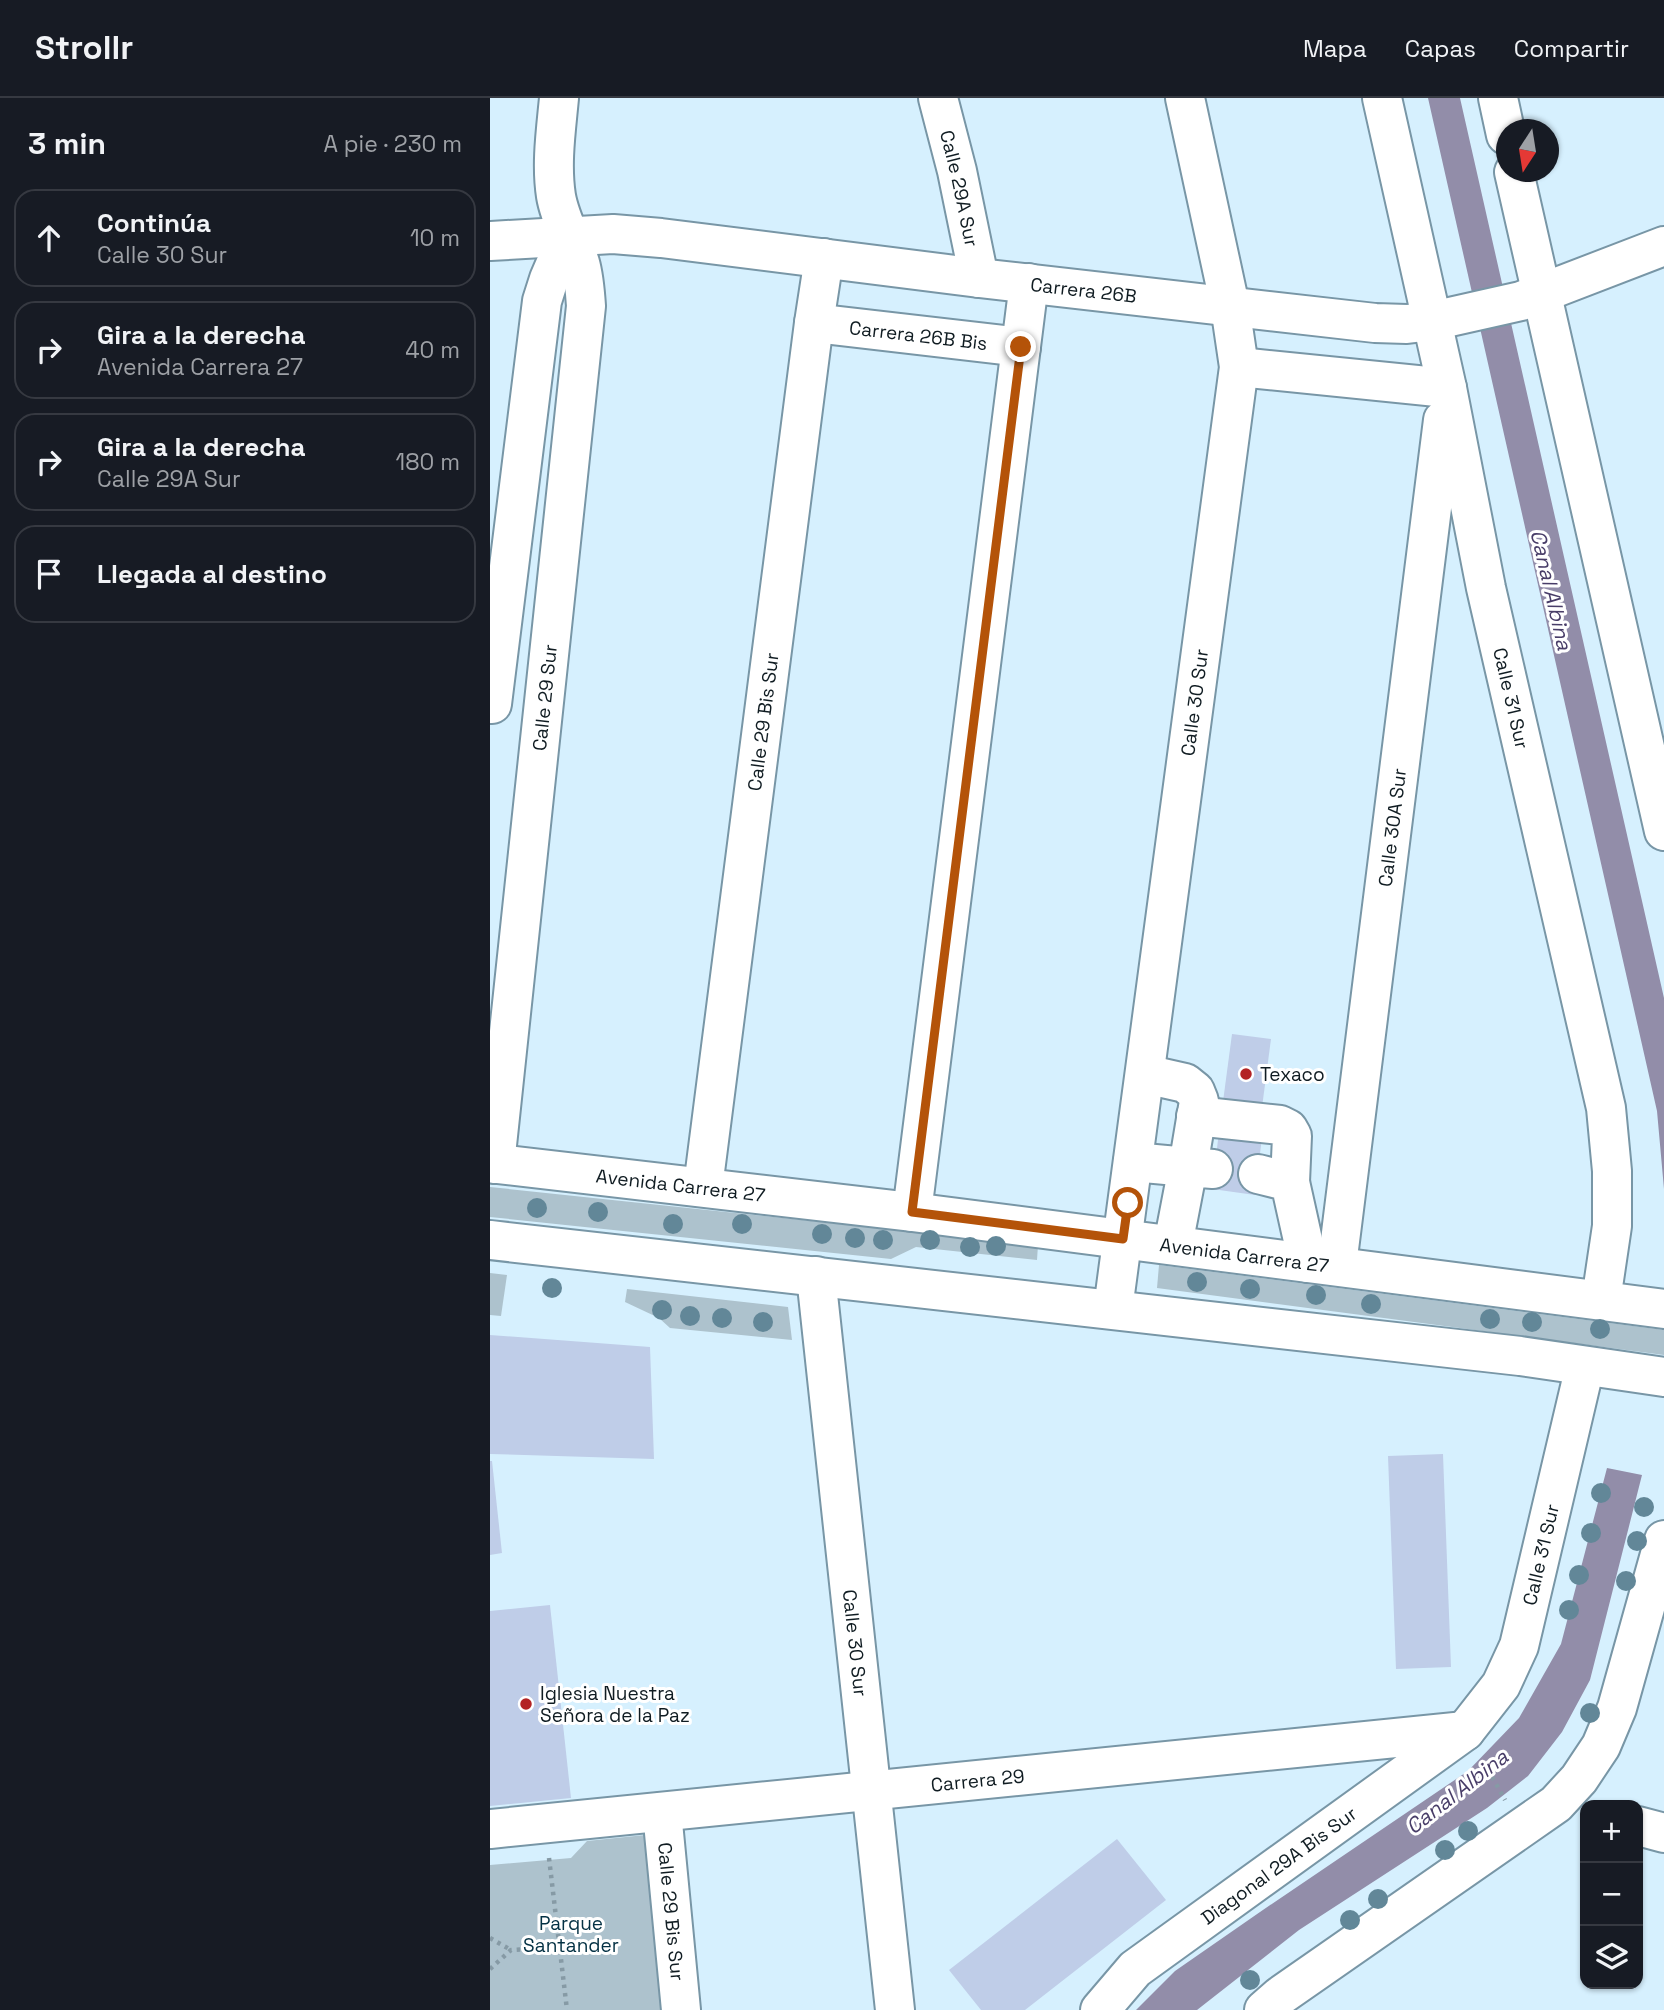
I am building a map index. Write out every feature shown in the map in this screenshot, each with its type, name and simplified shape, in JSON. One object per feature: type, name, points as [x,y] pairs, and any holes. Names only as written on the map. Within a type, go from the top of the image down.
[{"type":"street","name":"Calle 29 Sur","points":[[493,1163],[586,306],[582,271],[556,197],[554,150],[559,98]]},
{"type":"street","name":"Calle 29A Sur","points":[[938,98],[957,171],[979,278]]},
{"type":"street","name":"Calle 30 Sur","points":[[1113,1309],[1239,367],[1230,306],[1185,98]]},
{"type":"street","name":"Calle 31 Sur","points":[[1382,98],[1448,318],[1447,388],[1486,588],[1606,1108],[1612,1171],[1612,1226],[1601,1300]]},
{"type":"street","points":[[1498,98],[1503,119]]},
{"type":"street","points":[[1515,182],[1531,297],[1664,830]]},
{"type":"street","name":"Carrera 26B","points":[[490,241],[613,234],[661,238],[979,278],[1375,323],[1407,324],[1448,318],[1531,297],[1663,251]]},
{"type":"street","points":[[543,710],[491,704],[542,301],[568,235]]},
{"type":"street","name":"Calle 29 Bis Sur","points":[[703,1187],[824,258]]},
{"type":"street","points":[[912,1212],[1029,283]]},
{"type":"street","name":"Carrera 26B Bis","points":[[814,323],[1021,347]]},
{"type":"street","points":[[1239,367],[1447,388]]},
{"type":"street","name":"Calle 30A Sur","points":[[1323,1264],[1447,388]]},
{"type":"street","points":[[1144,1074],[1185,1083],[1195,1091],[1199,1101],[1196,1116],[1202,1168],[1173,1245]]},
{"type":"street","points":[[1196,1116],[1280,1125],[1288,1129],[1292,1136],[1274,1178],[1323,1264]]},
{"type":"street","points":[[1133,1162],[1202,1168]]},
{"type":"street","name":"Avenida Carrera 27","points":[[493,1163],[912,1212],[1664,1309]]},
{"type":"street","points":[[490,1240],[1520,1356],[1664,1377]]},
{"type":"street","name":"Calle 30 Sur","points":[[816,1276],[895,2010]]},
{"type":"street","name":"Calle 31 Sur","points":[[1472,1742],[1519,1646],[1585,1366]]},
{"type":"street","points":[[1264,2010],[1280,1996],[1571,1808],[1579,1779],[1601,1746],[1617,1708],[1664,1540]]},
{"type":"street","name":"Carrera 29","points":[[490,1829],[872,1790],[1472,1742]]},
{"type":"street","name":"Diagonal 29A Bis Sur","points":[[1100,2010],[1135,1969],[1472,1742]]},
{"type":"street","name":"Calle 29 Bis Sur","points":[[662,1812],[681,2010]]},
{"type":"street","points":[[1643,1827],[1664,1833]]},
{"type":"path","points":[[1472,1742],[1504,1799]]},
{"type":"path","points":[[545,1823],[567,2010]]},
{"type":"path","points":[[490,1938],[511,1950],[559,1947]]},
{"type":"path","points":[[490,1969],[511,1950]]},
{"type":"green space","points":[[490,1187],[1038,1245],[1037,1260],[916,1247],[891,1259],[490,1217]]},
{"type":"green space","points":[[1159,1265],[1664,1330],[1664,1355],[1157,1288]]},
{"type":"green space","points":[[490,1273],[507,1275],[501,1316],[490,1315]]},
{"type":"green space","points":[[627,1289],[788,1307],[792,1340],[670,1328],[659,1318],[625,1302]]},
{"type":"green space","name":"Parque Santander","points":[[645,1835],[662,2010],[490,2010],[490,1865],[571,1858],[587,1841]]},
{"type":"water","name":"Canal Albina","points":[[1428,98],[1460,98],[1664,998],[1664,1189],[1657,1111]]},
{"type":"water","name":"Canal Albina","points":[[1607,1468],[1642,1475],[1590,1680],[1562,1732],[1528,1776],[1487,1808],[1299,1930],[1197,2010],[1136,2010],[1175,1971],[1468,1771],[1519,1718],[1561,1644]]},
{"type":"building","name":"Texaco","points":[[1232,1034],[1271,1039],[1261,1115],[1222,1109]]},
{"type":"building","name":"Texaco","points":[[1219,1132],[1262,1137],[1255,1195],[1212,1189]]},
{"type":"building","points":[[490,1335],[650,1347],[654,1459],[490,1454]]},
{"type":"building","points":[[1443,1454],[1451,1667],[1396,1669],[1388,1456]]},
{"type":"building","points":[[490,1461],[502,1553],[490,1555]]},
{"type":"building","name":"Iglesia Nuestra Señora de la Paz","points":[[550,1605],[571,1798],[490,1806],[490,1611]]},
{"type":"building","points":[[1117,1839],[1166,1900],[1025,2010],[981,2010],[949,1970]]},
{"type":"place","name":"Texaco","points":[[1246,1074]]},
{"type":"place","name":"Iglesia Nuestra Señora de la Paz","points":[[526,1704]]},
{"type":"route","points":[[1021,347],[912,1212],[1123,1239],[1128,1203]]}]
